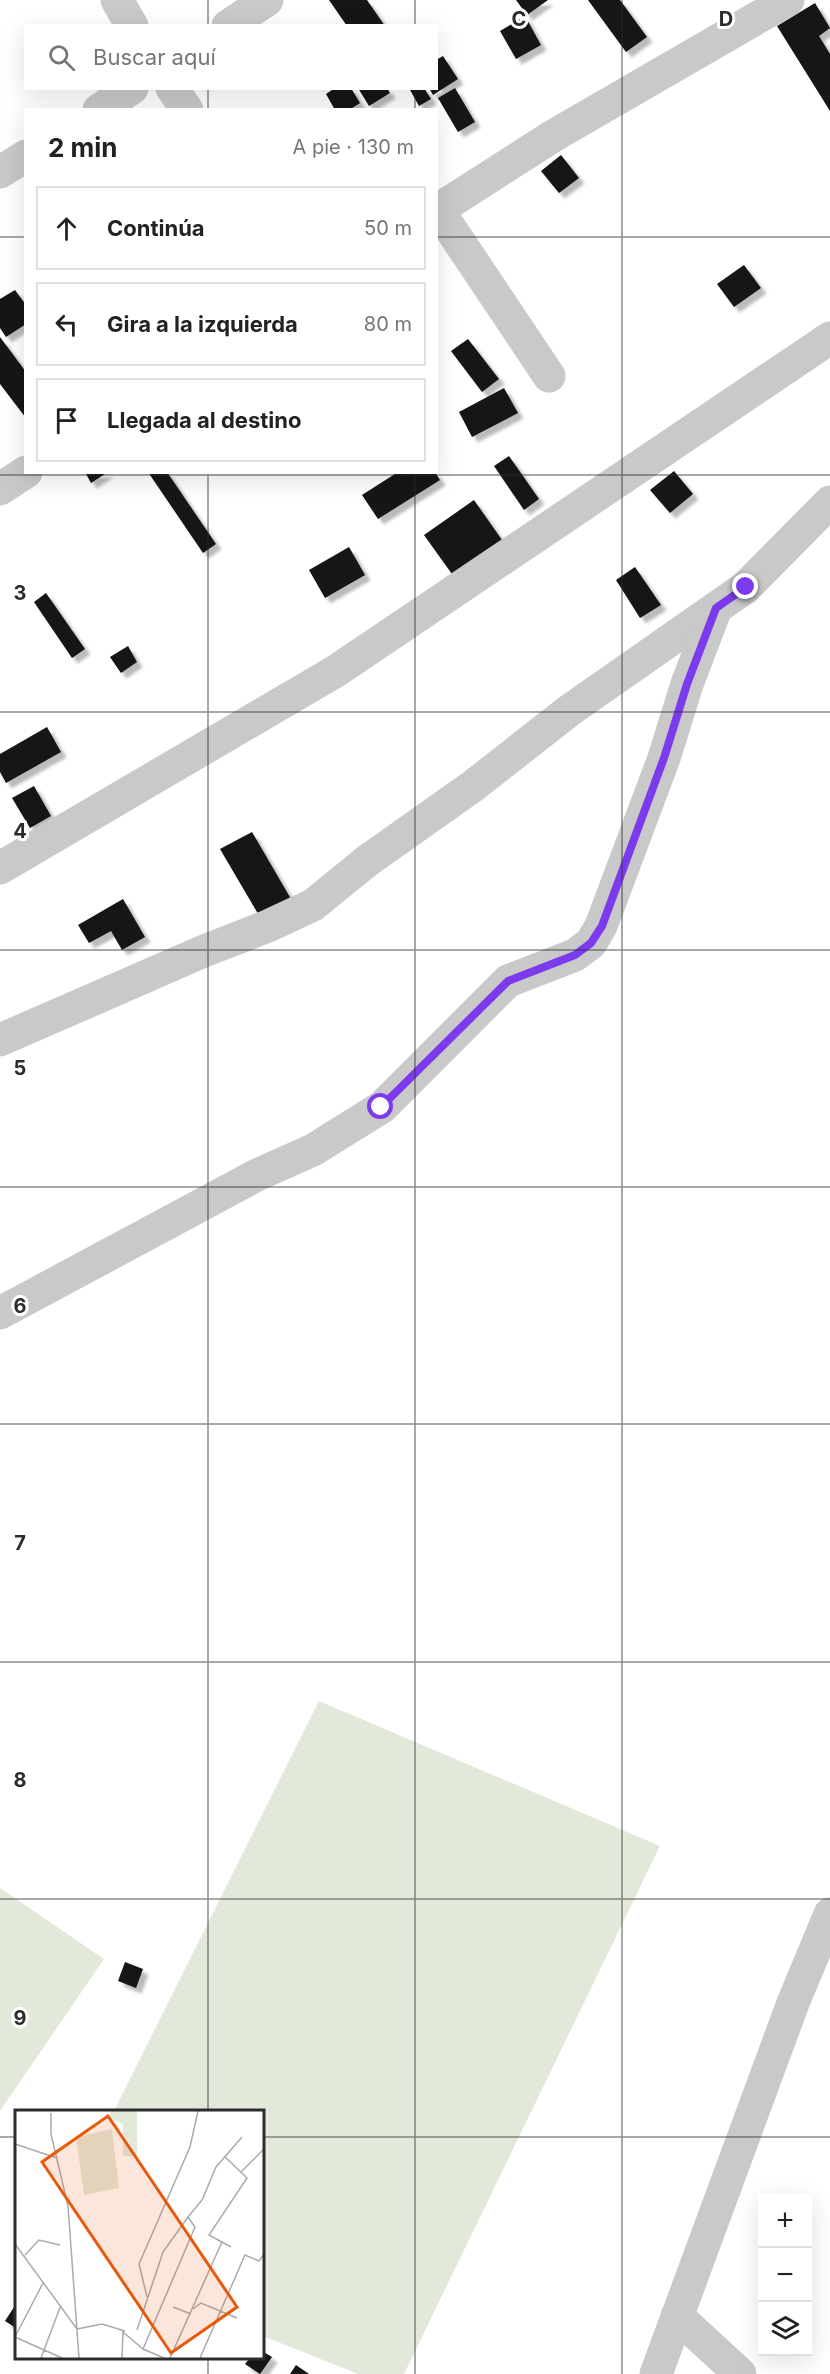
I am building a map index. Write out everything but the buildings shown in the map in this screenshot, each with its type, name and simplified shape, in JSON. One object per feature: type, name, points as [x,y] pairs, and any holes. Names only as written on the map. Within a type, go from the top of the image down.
[{"type":"street","points":[[117,0],[131,24]]},
{"type":"street","points":[[231,24],[267,0]]},
{"type":"street","points":[[438,210],[553,136],[788,0]]},
{"type":"street","points":[[102,108],[129,90]]},
{"type":"street","points":[[173,90],[186,108]]},
{"type":"street","points":[[0,172],[24,157]]},
{"type":"street","points":[[438,212],[549,376]]},
{"type":"street","points":[[0,868],[336,671],[830,338]]},
{"type":"street","points":[[0,489],[24,473]]},
{"type":"street","points":[[0,1040],[313,905],[367,861],[473,786],[570,710],[746,587],[830,502]]},
{"type":"street","points":[[0,1313],[257,1175],[313,1150],[389,1100],[508,981],[575,955],[591,943],[602,926],[716,608]]},
{"type":"street","points":[[656,2374],[793,2003],[830,1914]]},
{"type":"street","points":[[677,2316],[740,2374]]},
{"type":"green space","points":[[319,1701],[660,1846],[404,2374],[358,2374],[264,2336],[264,2110],[114,2110]]},
{"type":"green space","points":[[0,1888],[104,1959],[0,2111]]},
{"type":"route","points":[[381,1107],[508,981],[575,955],[591,943],[602,926],[716,608],[746,587]]}]
